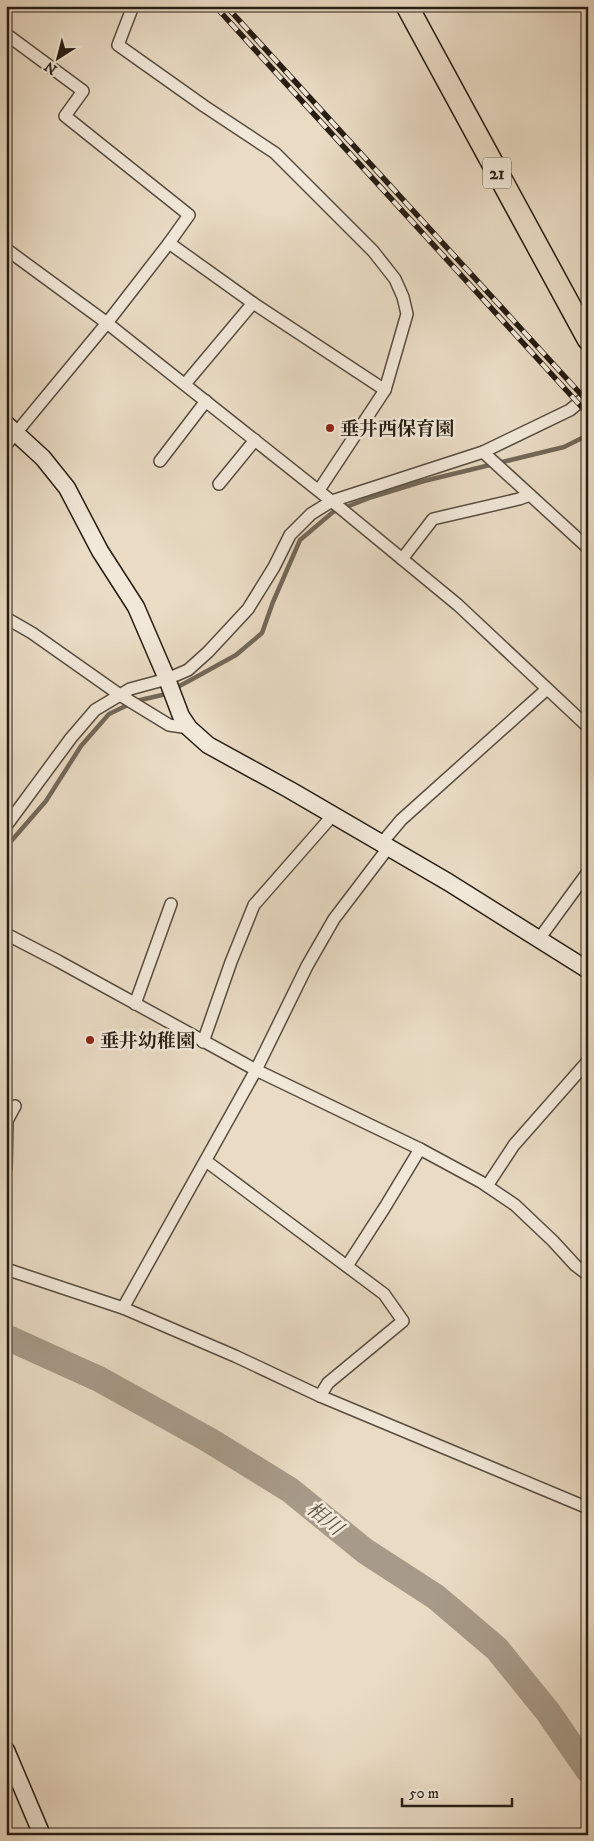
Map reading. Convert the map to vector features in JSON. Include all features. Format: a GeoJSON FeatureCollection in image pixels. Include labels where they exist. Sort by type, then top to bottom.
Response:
{"type":"FeatureCollection","features":[{"type":"Feature","properties":{"kind":"highway","name":"21"},"geometry":{"type":"LineString","coordinates":[[407,6],[588,339]]}},
{"type":"Feature","properties":{"kind":"street"},"geometry":{"type":"LineString","coordinates":[[133,6],[118,45],[204,106],[275,152],[373,251],[395,279],[403,297],[406,314],[385,390],[319,490]]}},
{"type":"Feature","properties":{"kind":"street"},"geometry":{"type":"LineString","coordinates":[[6,34],[83,91],[65,116],[189,214],[108,323],[10,434],[43,458],[67,488],[100,551],[136,607],[181,716],[189,728],[208,745],[448,882],[588,970]]}},
{"type":"Feature","properties":{"kind":"street"},"geometry":{"type":"LineString","coordinates":[[169,243],[253,303],[385,390]]}},
{"type":"Feature","properties":{"kind":"street"},"geometry":{"type":"LineString","coordinates":[[6,250],[108,323],[319,490],[458,605],[588,727]]}},
{"type":"Feature","properties":{"kind":"street"},"geometry":{"type":"LineString","coordinates":[[185,384],[253,303]]}},
{"type":"Feature","properties":{"kind":"street"},"geometry":{"type":"LineString","coordinates":[[6,826],[71,738],[95,710],[130,689],[167,679],[188,670],[208,652],[248,609],[274,567],[290,534],[311,514],[483,452],[570,410],[588,395]]}},
{"type":"Feature","properties":{"kind":"street"},"geometry":{"type":"LineString","coordinates":[[160,461],[206,401]]}},
{"type":"Feature","properties":{"kind":"street"},"geometry":{"type":"LineString","coordinates":[[219,484],[255,440]]}},
{"type":"Feature","properties":{"kind":"street"},"geometry":{"type":"LineString","coordinates":[[483,452],[588,548]]}},
{"type":"Feature","properties":{"kind":"street"},"geometry":{"type":"LineString","coordinates":[[402,559],[433,519],[530,495]]}},
{"type":"Feature","properties":{"kind":"street"},"geometry":{"type":"LineString","coordinates":[[6,618],[32,633],[120,695],[169,725],[189,728]]}},
{"type":"Feature","properties":{"kind":"street"},"geometry":{"type":"LineString","coordinates":[[123,1308],[256,1070],[308,966],[334,919],[401,820],[547,688]]}},
{"type":"Feature","properties":{"kind":"street"},"geometry":{"type":"LineString","coordinates":[[203,1042],[231,962],[254,905],[333,815]]}},
{"type":"Feature","properties":{"kind":"street"},"geometry":{"type":"LineString","coordinates":[[539,939],[588,872]]}},
{"type":"Feature","properties":{"kind":"street"},"geometry":{"type":"LineString","coordinates":[[135,1004],[171,904]]}},
{"type":"Feature","properties":{"kind":"street"},"geometry":{"type":"LineString","coordinates":[[6,934],[256,1070],[420,1149],[487,1186],[515,1205],[575,1265],[588,1275]]}},
{"type":"Feature","properties":{"kind":"street"},"geometry":{"type":"LineString","coordinates":[[487,1186],[514,1145],[588,1061]]}},
{"type":"Feature","properties":{"kind":"street"},"geometry":{"type":"LineString","coordinates":[[6,1168],[7,1121],[15,1106]]}},
{"type":"Feature","properties":{"kind":"street"},"geometry":{"type":"LineString","coordinates":[[347,1266],[386,1207],[420,1149]]}},
{"type":"Feature","properties":{"kind":"street"},"geometry":{"type":"LineString","coordinates":[[206,1161],[384,1294],[403,1321],[328,1383],[320,1396]]}},
{"type":"Feature","properties":{"kind":"street"},"geometry":{"type":"LineString","coordinates":[[6,1270],[123,1308],[235,1356],[320,1396],[588,1508]]}},
{"type":"Feature","properties":{"kind":"street"},"geometry":{"type":"LineString","coordinates":[[6,1750],[42,1835]]}},
{"type":"Feature","properties":{"kind":"waterway"},"geometry":{"type":"LineString","coordinates":[[6,847],[46,801],[81,746],[109,714],[136,701],[162,695],[187,682],[236,655],[262,633],[273,602],[300,540],[333,512],[372,497],[424,481],[564,447],[588,435]]}},
{"type":"Feature","properties":{"kind":"waterway","name":"相川"},"geometry":{"type":"LineString","coordinates":[[6,1337],[99,1379],[209,1440],[290,1490],[365,1551],[436,1597],[497,1649],[548,1712],[588,1770]]}},
{"type":"Feature","properties":{"kind":"railway"},"geometry":{"type":"LineString","coordinates":[[215,6],[588,414]]}},
{"type":"Feature","properties":{"kind":"railway"},"geometry":{"type":"LineString","coordinates":[[226,6],[588,402]]}},
{"type":"Feature","properties":{"kind":"place","name":"垂井西保育園"},"geometry":{"type":"Point","coordinates":[330,428]}},
{"type":"Feature","properties":{"kind":"place","name":"垂井幼稚園"},"geometry":{"type":"Point","coordinates":[90,1040]}}]}
